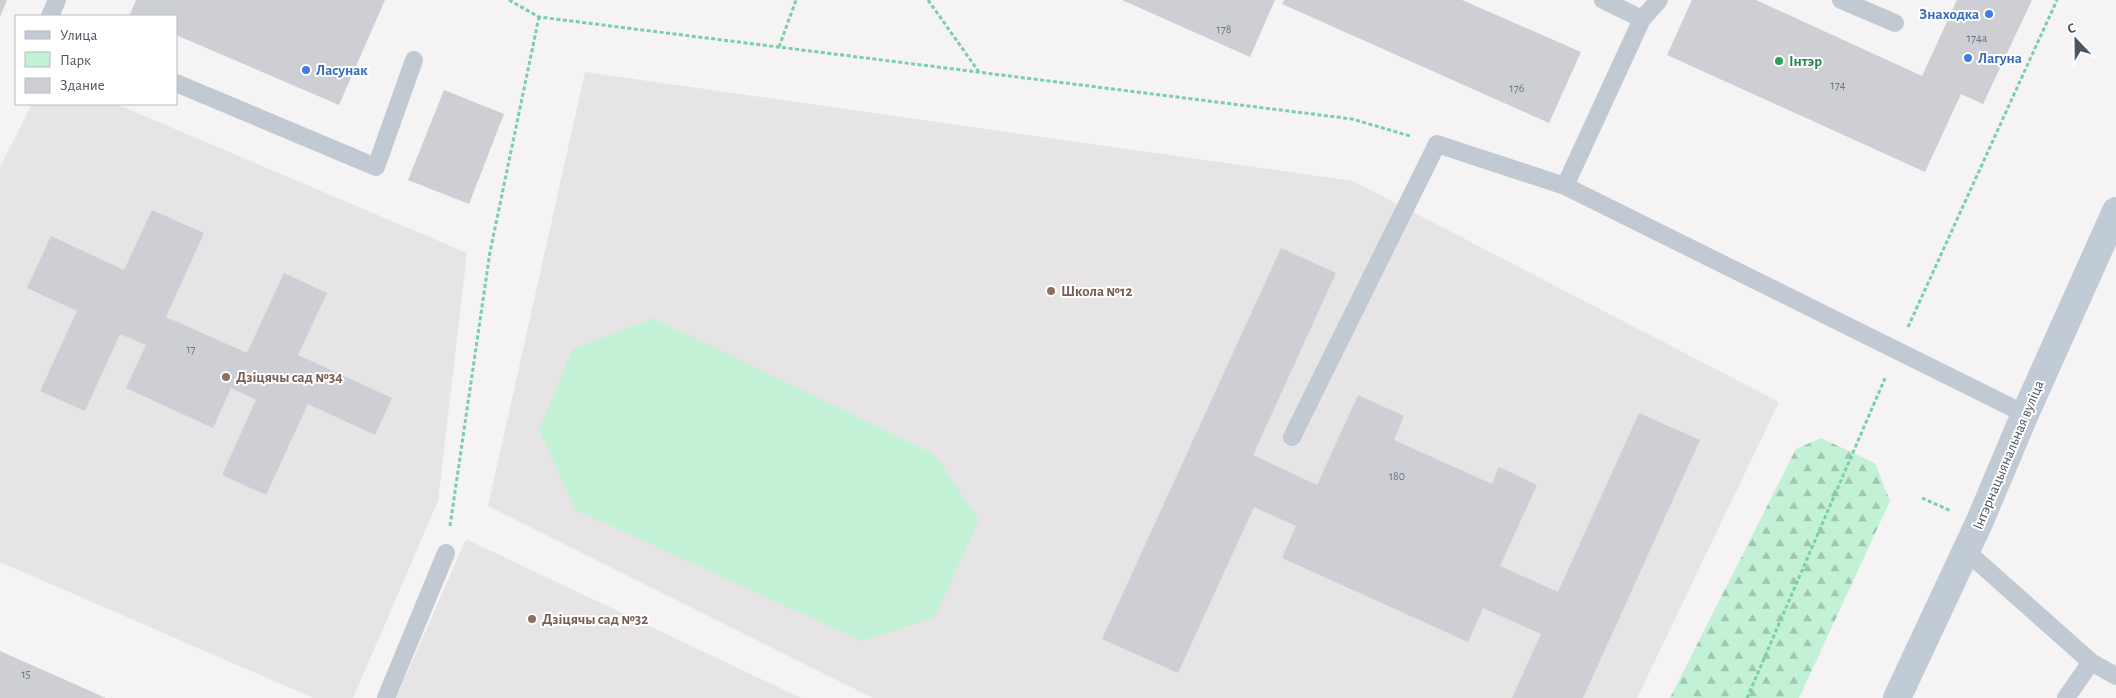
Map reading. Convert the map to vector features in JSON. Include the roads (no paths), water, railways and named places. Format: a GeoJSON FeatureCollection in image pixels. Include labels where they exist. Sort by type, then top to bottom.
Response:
{"type":"FeatureCollection","features":[{"type":"Feature","properties":{"kind":"main road","name":"Інтэрнацыянальная вуліца"},"geometry":{"type":"LineString","coordinates":[[1897,698],[1966,551],[2116,210]]}},
{"type":"Feature","properties":{"kind":"lane"},"geometry":{"type":"LineString","coordinates":[[50,15],[57,0]]}},
{"type":"Feature","properties":{"kind":"lane"},"geometry":{"type":"LineString","coordinates":[[1604,0],[1642,19]]}},
{"type":"Feature","properties":{"kind":"lane"},"geometry":{"type":"LineString","coordinates":[[1564,186],[1642,19],[1659,0]]}},
{"type":"Feature","properties":{"kind":"lane"},"geometry":{"type":"LineString","coordinates":[[1841,0],[1895,23]]}},
{"type":"Feature","properties":{"kind":"lane"},"geometry":{"type":"LineString","coordinates":[[178,84],[376,167],[414,60]]}},
{"type":"Feature","properties":{"kind":"lane"},"geometry":{"type":"LineString","coordinates":[[1292,437],[1437,144],[1564,186],[2025,414]]}},
{"type":"Feature","properties":{"kind":"lane"},"geometry":{"type":"LineString","coordinates":[[1966,551],[2091,662],[2116,676]]}},
{"type":"Feature","properties":{"kind":"lane"},"geometry":{"type":"LineString","coordinates":[[386,698],[446,553]]}},
{"type":"Feature","properties":{"kind":"lane"},"geometry":{"type":"LineString","coordinates":[[2066,698],[2091,662]]}},
{"type":"Feature","properties":{"kind":"place","name":"Знаходка"},"geometry":{"type":"Point","coordinates":[1989,14]}},
{"type":"Feature","properties":{"kind":"place","name":"Лагуна"},"geometry":{"type":"Point","coordinates":[1968,58]}},
{"type":"Feature","properties":{"kind":"place","name":"Інтэр"},"geometry":{"type":"Point","coordinates":[1779,61]}},
{"type":"Feature","properties":{"kind":"place","name":"Ласунак"},"geometry":{"type":"Point","coordinates":[306,70]}},
{"type":"Feature","properties":{"kind":"place","name":"Школа №12"},"geometry":{"type":"Point","coordinates":[1051,291]}},
{"type":"Feature","properties":{"kind":"place","name":"Дзіцячы сад №34"},"geometry":{"type":"Point","coordinates":[226,377]}},
{"type":"Feature","properties":{"kind":"place","name":"Дзіцячы сад №32"},"geometry":{"type":"Point","coordinates":[532,619]}}]}
